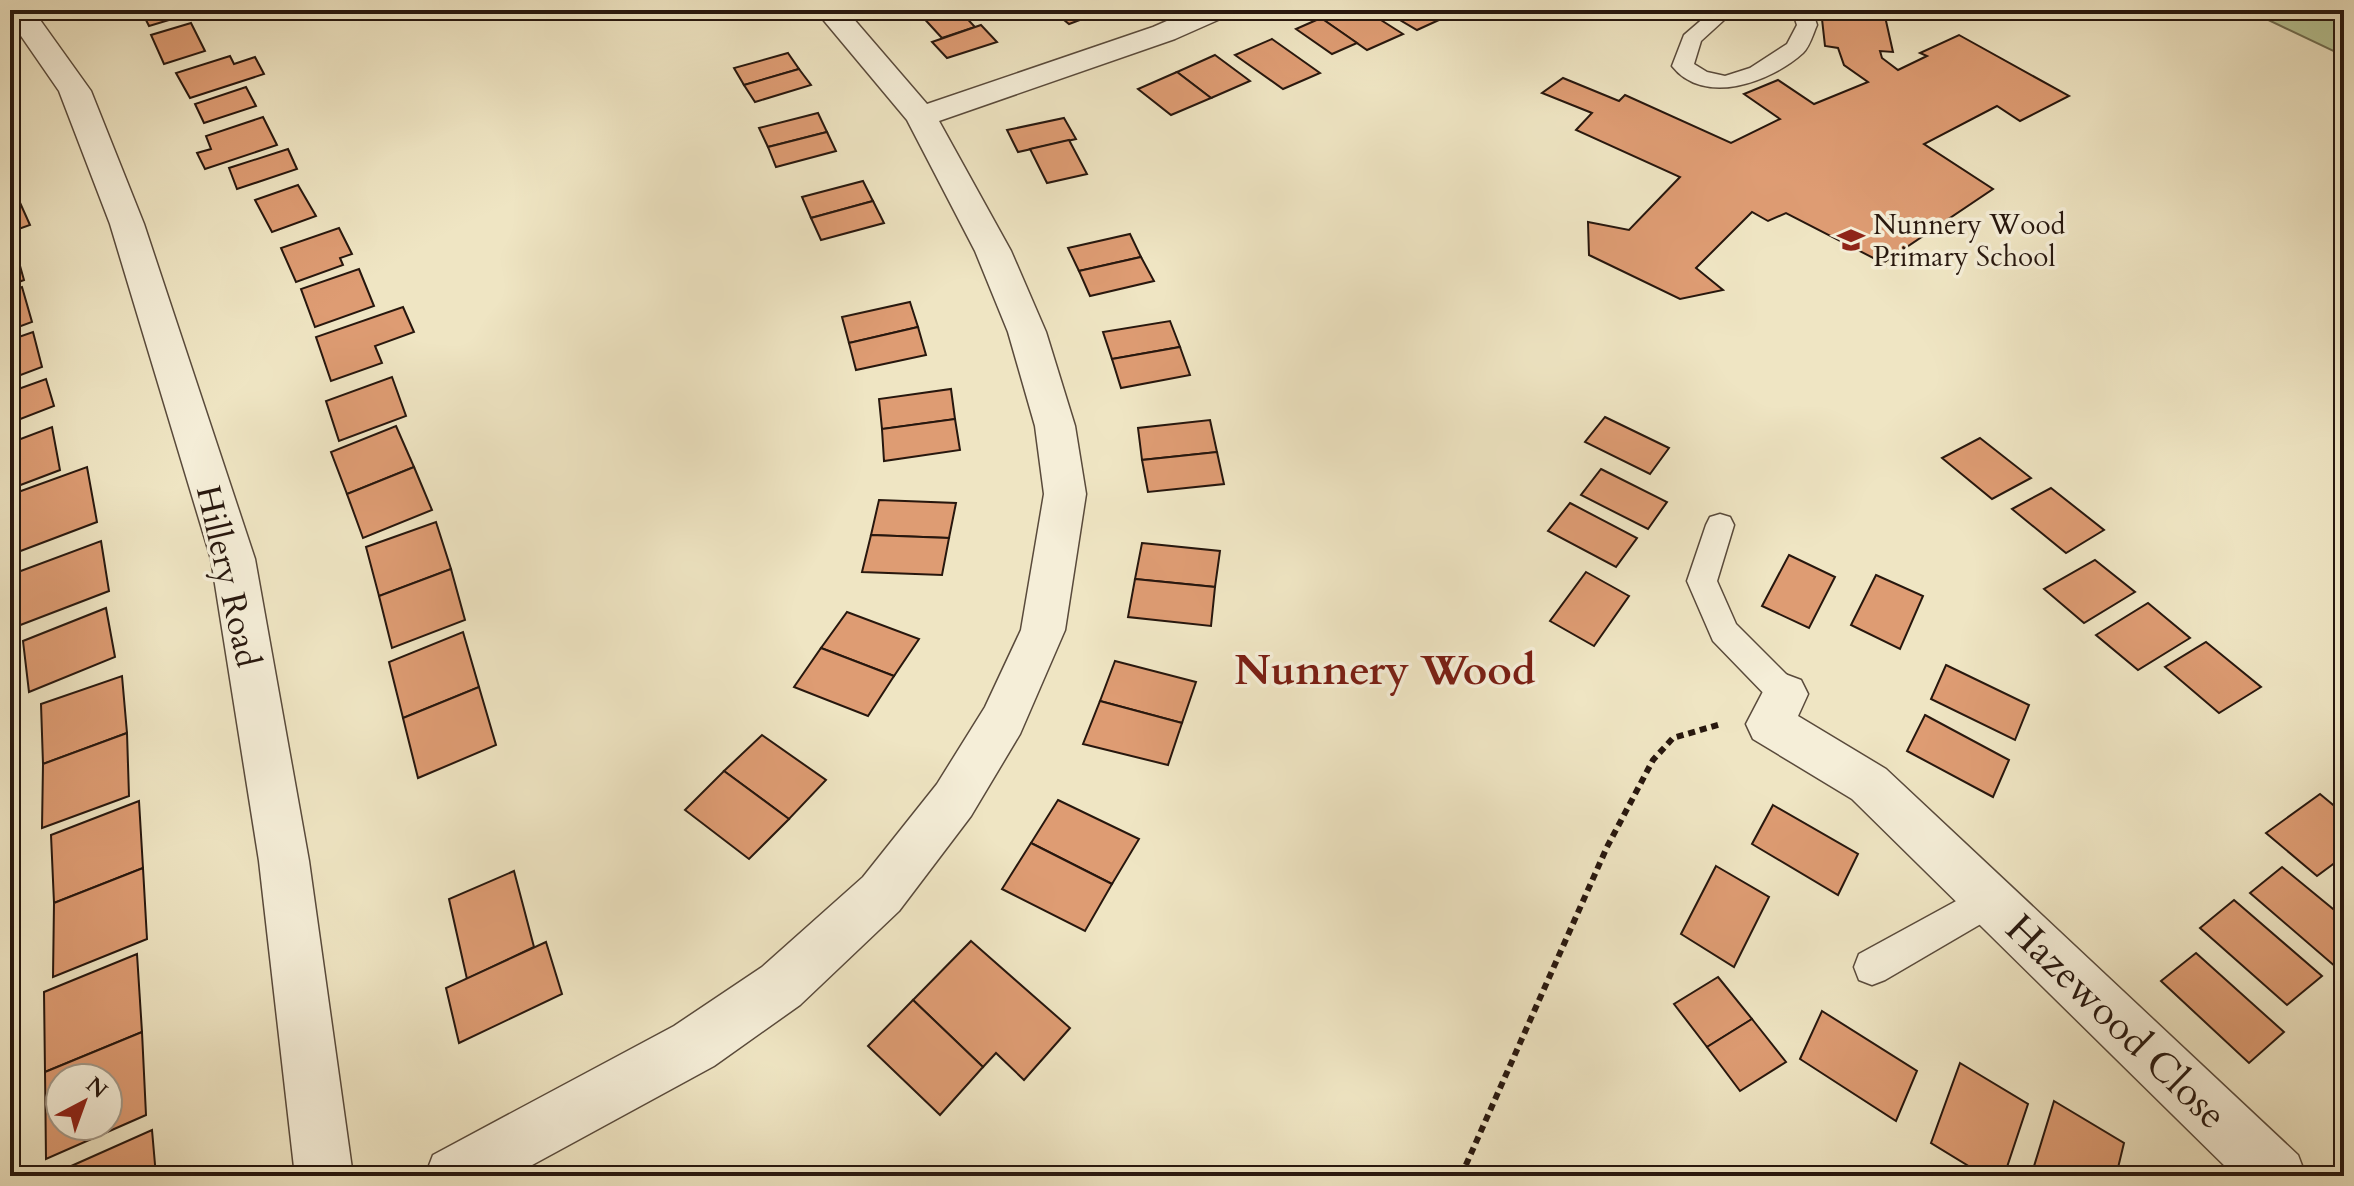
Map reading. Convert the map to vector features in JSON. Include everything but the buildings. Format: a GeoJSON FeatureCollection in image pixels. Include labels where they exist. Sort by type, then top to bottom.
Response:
{"type":"FeatureCollection","features":[{"type":"Feature","properties":{"kind":"street","name":"Hillery Road"},"geometry":{"type":"LineString","coordinates":[[18,10],[75,91],[127,224],[233,559],[284,861],[324,1176]]}},
{"type":"Feature","properties":{"kind":"street"},"geometry":{"type":"LineString","coordinates":[[454,1176],[694,1046],[781,986],[881,894],[962,787],[1003,720],[1037,642],[1056,563],[1065,494],[1055,426],[1027,332],[993,251],[921,117],[830,10]]}},
{"type":"Feature","properties":{"kind":"street"},"geometry":{"type":"LineString","coordinates":[[921,117],[1150,38],[1217,10]]}},
{"type":"Feature","properties":{"kind":"street","name":"Hazewood Close"},"geometry":{"type":"LineString","coordinates":[[1777,709],[1869,784],[2277,1176]]}},
{"type":"Feature","properties":{"kind":"lane"},"geometry":{"type":"LineString","coordinates":[[1725,10],[1691,39],[1683,66],[1700,77],[1726,83],[1757,72],[1796,48],[1807,25],[1802,10]]}},
{"type":"Feature","properties":{"kind":"lane","name":"Hazewood Close"},"geometry":{"type":"LineString","coordinates":[[1720,525],[1702,581],[1724,632],[1777,709]]}},
{"type":"Feature","properties":{"kind":"lane","name":"Hazewood Close"},"geometry":{"type":"LineString","coordinates":[[1872,967],[1991,899]]}},
{"type":"Feature","properties":{"kind":"path"},"geometry":{"type":"LineString","coordinates":[[1461,1176],[1607,847],[1653,760],[1673,738],[1710,725],[1777,709]]}},
{"type":"Feature","properties":{"kind":"green space"},"geometry":{"type":"Polygon","coordinates":[[[2232,10],[2344,10],[2344,56],[2258,15],[2232,10]]]}},
{"type":"Feature","properties":{"kind":"place","name":"Nunnery Wood Primary School"},"geometry":{"type":"Point","coordinates":[1851,240]}},
{"type":"Feature","properties":{"kind":"district","name":"Nunnery Wood"},"geometry":{"type":"Point","coordinates":[1385,669]}}]}
